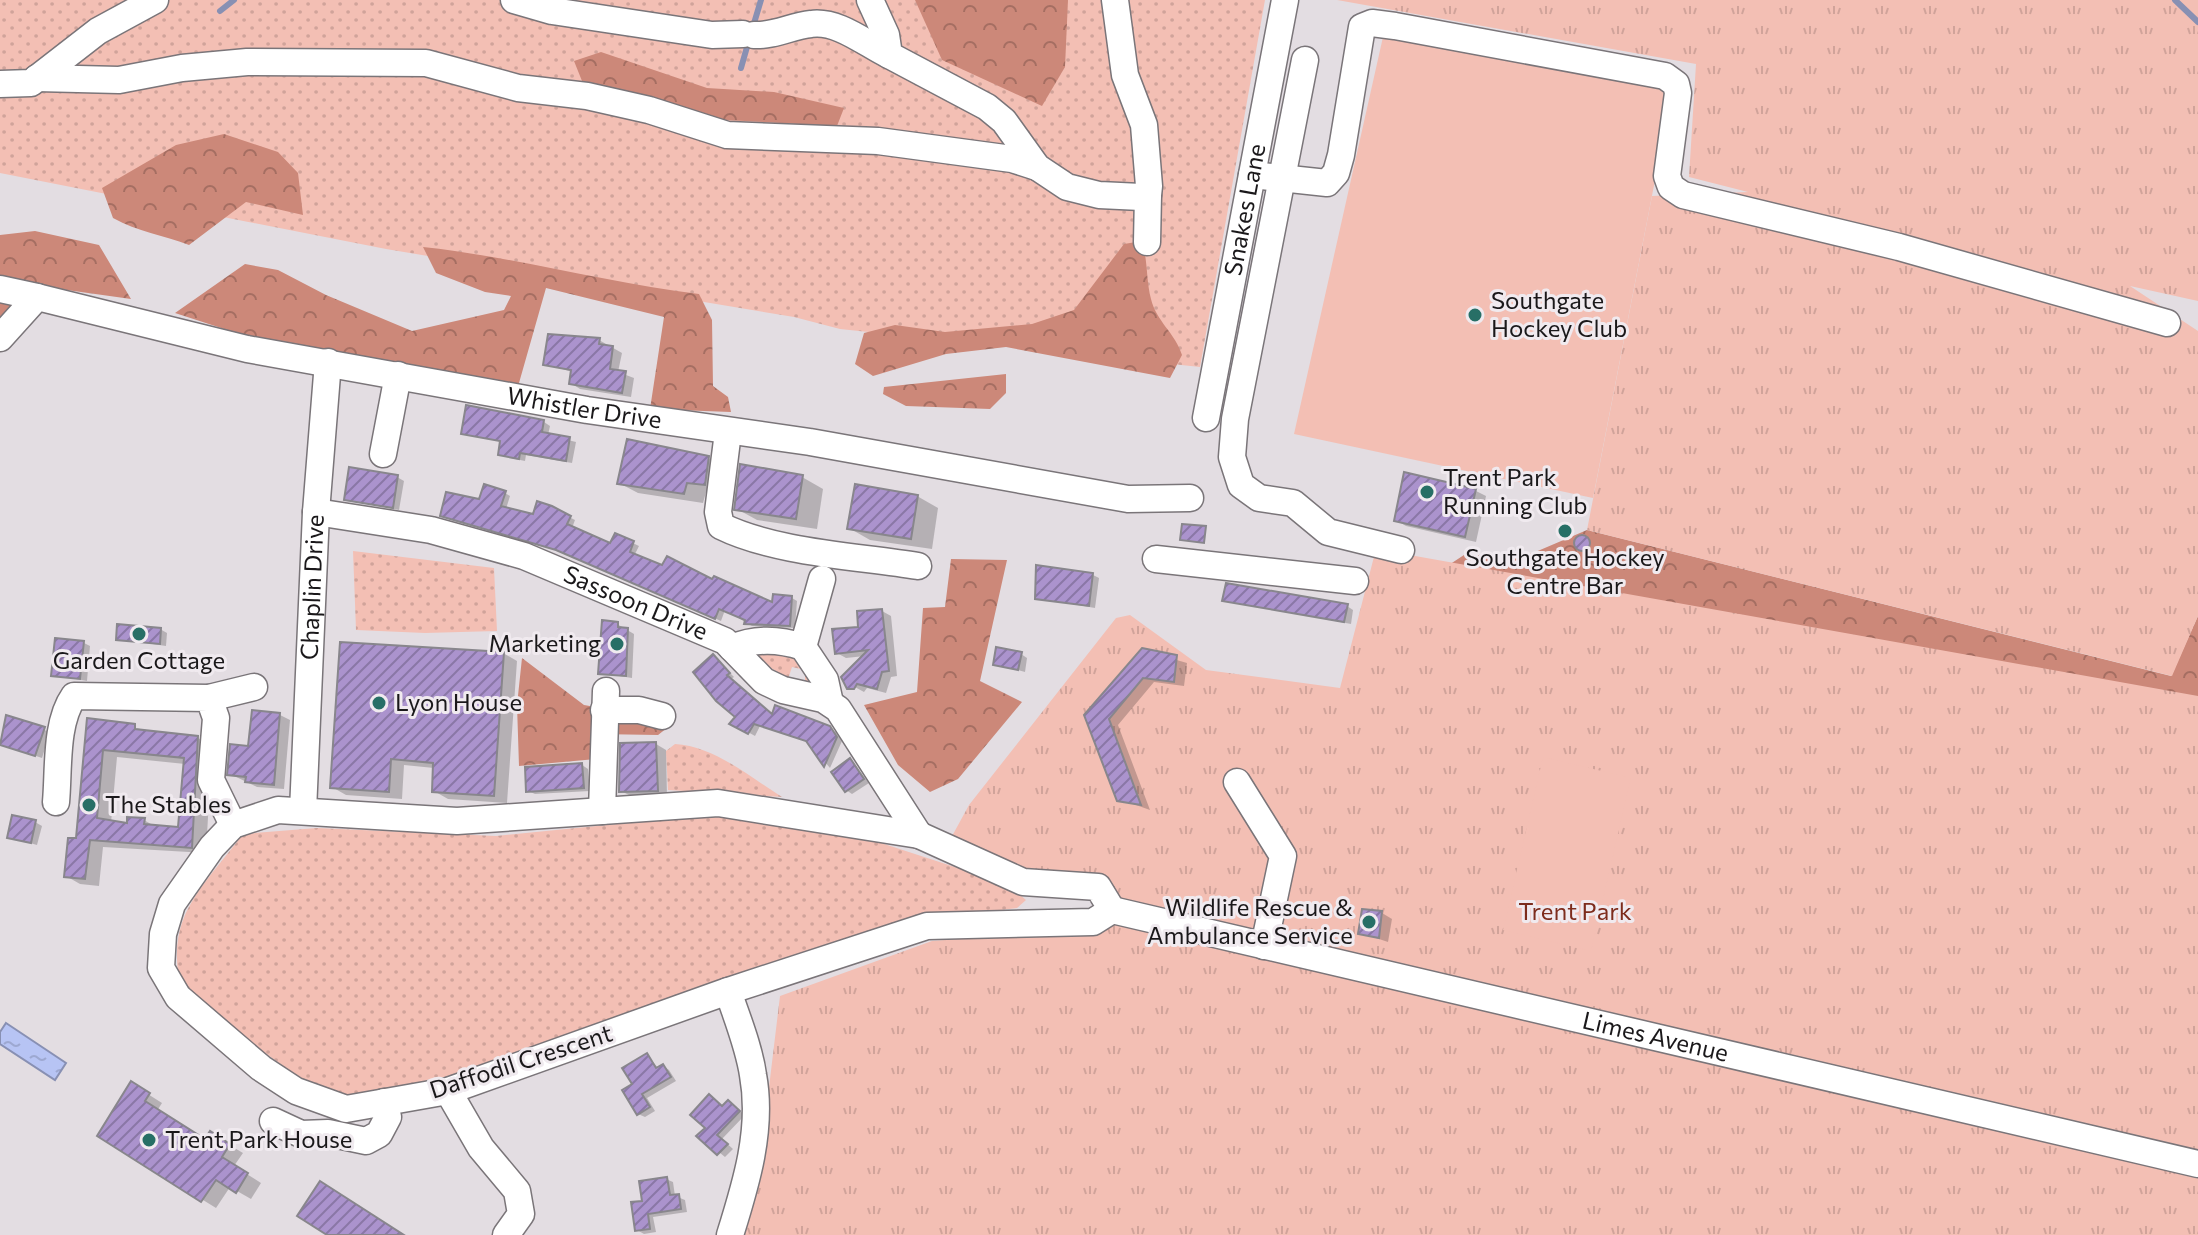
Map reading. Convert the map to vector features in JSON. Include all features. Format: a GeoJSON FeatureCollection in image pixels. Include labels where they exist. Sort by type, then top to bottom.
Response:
{"type":"FeatureCollection","features":[{"type":"Feature","properties":{"kind":"street"},"geometry":{"type":"LineString","coordinates":[[0,84],[31,83],[108,24],[155,0]]}},
{"type":"Feature","properties":{"kind":"street"},"geometry":{"type":"LineString","coordinates":[[514,0],[552,11],[698,33],[771,35],[810,24],[826,24],[987,107],[1004,121],[1037,167]]}},
{"type":"Feature","properties":{"kind":"street"},"geometry":{"type":"LineString","coordinates":[[870,0],[886,35],[889,55]]}},
{"type":"Feature","properties":{"kind":"street"},"geometry":{"type":"LineString","coordinates":[[1115,0],[1125,75],[1144,125],[1147,242]]}},
{"type":"Feature","properties":{"kind":"street","name":"Snakes Lane"},"geometry":{"type":"LineString","coordinates":[[1206,418],[1285,0]]}},
{"type":"Feature","properties":{"kind":"street"},"geometry":{"type":"LineString","coordinates":[[1252,175],[1327,183],[1336,173],[1362,27],[1372,23],[1395,26],[1665,76],[1676,84],[1678,93],[1667,176],[1671,187],[1683,195],[1899,247],[2167,323]]}},
{"type":"Feature","properties":{"kind":"street"},"geometry":{"type":"LineString","coordinates":[[1305,60],[1235,419],[1232,457],[1241,485],[1259,498],[1293,503],[1328,532],[1401,550]]}},
{"type":"Feature","properties":{"kind":"street"},"geometry":{"type":"LineString","coordinates":[[37,78],[119,80],[182,68],[247,62],[426,63],[518,88],[587,96],[649,110],[727,135],[878,141],[1012,159],[1037,167],[1079,192],[1131,198],[1148,195]]}},
{"type":"Feature","properties":{"kind":"street","name":"Whistler Drive"},"geometry":{"type":"LineString","coordinates":[[0,289],[247,349],[728,432],[810,442],[1128,499],[1190,498]]}},
{"type":"Feature","properties":{"kind":"street"},"geometry":{"type":"LineString","coordinates":[[0,338],[37,297]]}},
{"type":"Feature","properties":{"kind":"street","name":"Chaplin Drive"},"geometry":{"type":"LineString","coordinates":[[303,811],[316,512],[328,362]]}},
{"type":"Feature","properties":{"kind":"street"},"geometry":{"type":"LineString","coordinates":[[383,454],[398,375]]}},
{"type":"Feature","properties":{"kind":"street"},"geometry":{"type":"LineString","coordinates":[[728,432],[718,512],[721,526],[740,535],[769,541],[918,566]]}},
{"type":"Feature","properties":{"kind":"street","name":"Sassoon Drive"},"geometry":{"type":"LineString","coordinates":[[316,512],[431,530],[507,550],[725,641],[764,681],[830,703]]}},
{"type":"Feature","properties":{"kind":"street"},"geometry":{"type":"LineString","coordinates":[[1156,559],[1355,581]]}},
{"type":"Feature","properties":{"kind":"street"},"geometry":{"type":"LineString","coordinates":[[803,647],[822,579]]}},
{"type":"Feature","properties":{"kind":"street"},"geometry":{"type":"LineString","coordinates":[[732,648],[747,641],[803,647],[825,680],[830,703],[838,709],[924,837]]}},
{"type":"Feature","properties":{"kind":"street"},"geometry":{"type":"LineString","coordinates":[[56,802],[62,733],[67,706],[74,696],[209,698],[254,687]]}},
{"type":"Feature","properties":{"kind":"street"},"geometry":{"type":"LineString","coordinates":[[209,698],[216,718],[211,780],[233,825]]}},
{"type":"Feature","properties":{"kind":"street"},"geometry":{"type":"LineString","coordinates":[[602,811],[605,701],[662,716]]}},
{"type":"Feature","properties":{"kind":"street"},"geometry":{"type":"LineString","coordinates":[[1237,782],[1283,856],[1264,946]]}},
{"type":"Feature","properties":{"kind":"street","name":"Daffodil Crescent"},"geometry":{"type":"LineString","coordinates":[[718,803],[924,837],[1023,882],[1098,887],[1112,910],[1093,922],[927,926],[728,991],[448,1091],[346,1109],[296,1091],[261,1068],[203,1021],[165,980],[161,968],[163,934],[172,904],[212,847],[233,825],[278,810],[457,821],[602,811],[718,803]]}},
{"type":"Feature","properties":{"kind":"street","name":"Limes Avenue"},"geometry":{"type":"LineString","coordinates":[[1112,910],[2198,1164]]}},
{"type":"Feature","properties":{"kind":"street"},"geometry":{"type":"LineString","coordinates":[[728,991],[753,1073],[757,1103],[753,1153],[730,1235]]}},
{"type":"Feature","properties":{"kind":"street"},"geometry":{"type":"LineString","coordinates":[[448,1091],[481,1148],[517,1191],[521,1214],[506,1235]]}},
{"type":"Feature","properties":{"kind":"street"},"geometry":{"type":"LineString","coordinates":[[273,1121],[301,1134],[328,1133],[366,1141],[379,1134],[388,1117],[384,1102]]}},
{"type":"Feature","properties":{"kind":"green space"},"geometry":{"type":"Polygon","coordinates":[[[0,0],[1265,0],[1200,367],[840,329],[794,317],[386,249],[0,173],[0,0]]]}},
{"type":"Feature","properties":{"kind":"green space"},"geometry":{"type":"Polygon","coordinates":[[[915,0],[1068,0],[1065,67],[1042,106],[942,60],[915,0]]]}},
{"type":"Feature","properties":{"kind":"green space"},"geometry":{"type":"Polygon","coordinates":[[[1337,0],[2198,0],[2198,301],[2130,286],[2198,331],[2198,616],[2172,676],[1587,530],[1652,196],[1748,192],[1689,177],[1696,64],[1337,0]]]}},
{"type":"Feature","properties":{"kind":"green space","name":"Southgate Hockey Club"},"geometry":{"type":"Polygon","coordinates":[[[1385,28],[1673,88],[1593,498],[1294,434],[1385,28]]]}},
{"type":"Feature","properties":{"kind":"green space"},"geometry":{"type":"Polygon","coordinates":[[[601,52],[707,88],[774,92],[844,108],[837,126],[725,120],[582,81],[574,61],[601,52]]]}},
{"type":"Feature","properties":{"kind":"green space"},"geometry":{"type":"Polygon","coordinates":[[[224,134],[278,152],[298,173],[303,215],[246,202],[189,245],[113,218],[102,188],[176,145],[224,134]]]}},
{"type":"Feature","properties":{"kind":"green space"},"geometry":{"type":"Polygon","coordinates":[[[35,231],[99,245],[131,299],[31,285],[0,317],[0,235],[35,231]]]}},
{"type":"Feature","properties":{"kind":"green space"},"geometry":{"type":"Polygon","coordinates":[[[1142,241],[1154,307],[1182,355],[1170,378],[1006,347],[946,354],[873,376],[855,364],[864,333],[895,325],[945,332],[1032,324],[1074,310],[1124,244],[1142,241]]]}},
{"type":"Feature","properties":{"kind":"green space"},"geometry":{"type":"Polygon","coordinates":[[[423,247],[699,294],[712,320],[713,386],[728,397],[731,412],[650,409],[664,317],[546,288],[519,383],[497,386],[252,338],[175,313],[245,264],[278,270],[326,295],[412,331],[504,310],[511,296],[485,292],[436,273],[423,247]]]}},
{"type":"Feature","properties":{"kind":"green space"},"geometry":{"type":"Polygon","coordinates":[[[1006,374],[1006,393],[990,409],[906,406],[883,394],[884,387],[1006,374]]]}},
{"type":"Feature","properties":{"kind":"green space"},"geometry":{"type":"Polygon","coordinates":[[[1587,530],[2171,676],[2198,616],[2198,740],[1409,591],[1464,555],[1533,553],[1587,530]]]}},
{"type":"Feature","properties":{"kind":"green space","name":"Trent Park"},"geometry":{"type":"Polygon","coordinates":[[[1376,549],[2198,696],[2198,1235],[742,1235],[757,1187],[780,996],[932,941],[1100,928],[1115,899],[1017,869],[951,838],[969,805],[1116,618],[1130,615],[1206,670],[1340,688],[1376,549]]]}},
{"type":"Feature","properties":{"kind":"green space"},"geometry":{"type":"Polygon","coordinates":[[[353,551],[494,568],[497,631],[425,633],[356,630],[353,551]]]}},
{"type":"Feature","properties":{"kind":"green space"},"geometry":{"type":"Polygon","coordinates":[[[951,559],[1007,560],[980,681],[1022,702],[958,779],[930,792],[898,765],[864,705],[917,692],[923,608],[945,607],[951,559]]]}},
{"type":"Feature","properties":{"kind":"green space"},"geometry":{"type":"Polygon","coordinates":[[[784,646],[821,687],[805,682],[805,670],[792,667],[788,679],[749,654],[784,646]]]}},
{"type":"Feature","properties":{"kind":"green space"},"geometry":{"type":"Polygon","coordinates":[[[522,658],[584,705],[653,717],[667,728],[658,735],[596,734],[596,759],[519,766],[517,705],[522,658]]]}},
{"type":"Feature","properties":{"kind":"green space"},"geometry":{"type":"Polygon","coordinates":[[[675,744],[718,756],[782,797],[668,790],[666,751],[675,744]]]}},
{"type":"Feature","properties":{"kind":"green space"},"geometry":{"type":"Polygon","coordinates":[[[1543,757],[1631,778],[1591,951],[1503,930],[1543,757]]]}},
{"type":"Feature","properties":{"kind":"green space"},"geometry":{"type":"Polygon","coordinates":[[[718,814],[869,839],[1007,884],[1026,900],[1017,908],[923,920],[431,1089],[355,1104],[318,1091],[182,993],[177,944],[182,924],[200,889],[243,834],[317,828],[496,836],[718,814]]]}},
{"type":"Feature","properties":{"kind":"water"},"geometry":{"type":"Polygon","coordinates":[[[6,1023],[66,1063],[55,1080],[0,1044],[0,1032],[6,1023]]]}},
{"type":"Feature","properties":{"kind":"building"},"geometry":{"type":"Polygon","coordinates":[[[548,334],[600,338],[599,344],[613,346],[610,369],[626,371],[622,393],[569,384],[571,370],[543,365],[548,334]]]}},
{"type":"Feature","properties":{"kind":"building"},"geometry":{"type":"Polygon","coordinates":[[[466,405],[544,420],[542,432],[570,437],[566,461],[520,453],[519,459],[498,455],[500,441],[461,434],[466,405]]]}},
{"type":"Feature","properties":{"kind":"building"},"geometry":{"type":"Polygon","coordinates":[[[627,439],[709,456],[705,485],[687,483],[684,494],[617,484],[627,439]]]}},
{"type":"Feature","properties":{"kind":"building"},"geometry":{"type":"Polygon","coordinates":[[[740,464],[803,475],[796,519],[734,510],[740,464]]]}},
{"type":"Feature","properties":{"kind":"building"},"geometry":{"type":"Polygon","coordinates":[[[349,467],[398,475],[393,508],[344,500],[349,467]]]}},
{"type":"Feature","properties":{"kind":"building"},"geometry":{"type":"Polygon","coordinates":[[[1404,472],[1476,489],[1465,537],[1394,521],[1404,472]]]}},
{"type":"Feature","properties":{"kind":"building"},"geometry":{"type":"Polygon","coordinates":[[[484,484],[506,491],[501,506],[533,514],[537,501],[552,506],[571,516],[567,524],[610,543],[615,533],[634,541],[630,552],[662,565],[667,556],[712,579],[714,576],[772,602],[773,594],[792,596],[790,626],[744,624],[745,620],[719,609],[715,619],[556,550],[440,516],[446,492],[479,499],[484,484]]]}},
{"type":"Feature","properties":{"kind":"building"},"geometry":{"type":"Polygon","coordinates":[[[855,484],[918,495],[911,539],[847,529],[855,484]]]}},
{"type":"Feature","properties":{"kind":"building"},"geometry":{"type":"Polygon","coordinates":[[[1182,524],[1206,526],[1204,543],[1180,540],[1182,524]]]}},
{"type":"Feature","properties":{"kind":"building"},"geometry":{"type":"Polygon","coordinates":[[[1582,535],[1588,537],[1588,549],[1582,551],[1576,549],[1574,543],[1576,537],[1582,535]]]}},
{"type":"Feature","properties":{"kind":"building"},"geometry":{"type":"Polygon","coordinates":[[[1036,565],[1093,573],[1089,606],[1035,599],[1036,565]]]}},
{"type":"Feature","properties":{"kind":"building"},"geometry":{"type":"Polygon","coordinates":[[[1226,583],[1348,604],[1344,622],[1222,601],[1226,583]]]}},
{"type":"Feature","properties":{"kind":"building"},"geometry":{"type":"Polygon","coordinates":[[[882,609],[889,671],[882,672],[877,689],[857,684],[854,689],[847,689],[841,677],[868,650],[835,654],[832,629],[858,627],[857,611],[882,609]]]}},
{"type":"Feature","properties":{"kind":"building","name":"Marketing"},"geometry":{"type":"Polygon","coordinates":[[[602,620],[618,622],[618,627],[628,628],[626,676],[598,674],[602,620]]]}},
{"type":"Feature","properties":{"kind":"building","name":"Garden Cottage"},"geometry":{"type":"Polygon","coordinates":[[[117,624],[161,628],[160,644],[116,640],[117,624]]]}},
{"type":"Feature","properties":{"kind":"building"},"geometry":{"type":"Polygon","coordinates":[[[55,638],[84,641],[80,679],[51,676],[55,638]]]}},
{"type":"Feature","properties":{"kind":"building"},"geometry":{"type":"Polygon","coordinates":[[[340,642],[504,652],[494,796],[432,792],[433,763],[391,759],[389,792],[330,788],[340,642]]]}},
{"type":"Feature","properties":{"kind":"building"},"geometry":{"type":"Polygon","coordinates":[[[996,647],[1022,652],[1018,670],[993,665],[996,647]]]}},
{"type":"Feature","properties":{"kind":"building"},"geometry":{"type":"Polygon","coordinates":[[[1142,648],[1177,655],[1174,682],[1143,678],[1109,719],[1141,805],[1117,801],[1084,715],[1142,648]]]}},
{"type":"Feature","properties":{"kind":"building"},"geometry":{"type":"Polygon","coordinates":[[[713,654],[730,673],[727,675],[772,714],[775,705],[830,726],[837,737],[824,767],[806,741],[754,724],[748,734],[729,724],[735,717],[716,701],[693,672],[713,654]]]}},
{"type":"Feature","properties":{"kind":"building"},"geometry":{"type":"Polygon","coordinates":[[[252,710],[280,713],[274,785],[245,782],[246,777],[227,775],[230,744],[248,746],[252,710]]]}},
{"type":"Feature","properties":{"kind":"building"},"geometry":{"type":"Polygon","coordinates":[[[6,715],[45,727],[35,756],[0,745],[6,715]]]}},
{"type":"Feature","properties":{"kind":"building","name":"The Stables"},"geometry":{"type":"Polygon","coordinates":[[[87,718],[135,724],[135,729],[198,736],[192,848],[90,840],[85,879],[64,877],[68,838],[76,838],[87,718]],[[103,750],[97,818],[127,823],[127,817],[145,818],[144,824],[178,827],[184,758],[103,750]]]}},
{"type":"Feature","properties":{"kind":"building"},"geometry":{"type":"Polygon","coordinates":[[[656,742],[658,791],[619,792],[620,743],[656,742]]]}},
{"type":"Feature","properties":{"kind":"building"},"geometry":{"type":"Polygon","coordinates":[[[850,758],[864,779],[845,792],[831,772],[850,758]]]}},
{"type":"Feature","properties":{"kind":"building"},"geometry":{"type":"Polygon","coordinates":[[[582,763],[584,788],[526,792],[525,767],[582,763]]]}},
{"type":"Feature","properties":{"kind":"building"},"geometry":{"type":"Polygon","coordinates":[[[12,815],[36,820],[31,843],[7,838],[12,815]]]}},
{"type":"Feature","properties":{"kind":"building"},"geometry":{"type":"Polygon","coordinates":[[[1362,909],[1382,911],[1379,938],[1358,934],[1362,909]]]}},
{"type":"Feature","properties":{"kind":"building"},"geometry":{"type":"Polygon","coordinates":[[[647,1053],[656,1068],[663,1064],[671,1077],[642,1094],[650,1107],[637,1115],[622,1090],[632,1084],[622,1068],[647,1053]]]}},
{"type":"Feature","properties":{"kind":"building","name":"Trent Park House"},"geometry":{"type":"Polygon","coordinates":[[[131,1081],[150,1093],[145,1101],[205,1139],[210,1131],[230,1144],[222,1157],[248,1173],[236,1193],[216,1180],[201,1202],[97,1136],[131,1081]]]}},
{"type":"Feature","properties":{"kind":"building"},"geometry":{"type":"Polygon","coordinates":[[[709,1094],[722,1106],[728,1100],[740,1111],[717,1135],[728,1144],[717,1155],[696,1136],[705,1128],[690,1115],[709,1094]]]}},
{"type":"Feature","properties":{"kind":"building"},"geometry":{"type":"Polygon","coordinates":[[[667,1177],[670,1195],[679,1194],[681,1209],[648,1214],[650,1229],[635,1231],[631,1202],[642,1201],[639,1181],[667,1177]]]}},
{"type":"Feature","properties":{"kind":"building"},"geometry":{"type":"Polygon","coordinates":[[[320,1181],[404,1235],[327,1235],[297,1216],[320,1181]]]}},
{"type":"Feature","properties":{"kind":"waterway"},"geometry":{"type":"LineString","coordinates":[[220,11],[234,0]]}},
{"type":"Feature","properties":{"kind":"waterway"},"geometry":{"type":"LineString","coordinates":[[752,30],[761,0]]}},
{"type":"Feature","properties":{"kind":"waterway"},"geometry":{"type":"LineString","coordinates":[[2175,0],[2198,22]]}},
{"type":"Feature","properties":{"kind":"waterway"},"geometry":{"type":"LineString","coordinates":[[741,68],[749,40]]}},
{"type":"Feature","properties":{"kind":"place","name":"Southgate Hockey Club"},"geometry":{"type":"Point","coordinates":[1475,315]}},
{"type":"Feature","properties":{"kind":"place","name":"Trent Park Running Club"},"geometry":{"type":"Point","coordinates":[1427,492]}},
{"type":"Feature","properties":{"kind":"place","name":"Southgate Hockey Centre Bar"},"geometry":{"type":"Point","coordinates":[1565,531]}},
{"type":"Feature","properties":{"kind":"place","name":"Garden Cottage"},"geometry":{"type":"Point","coordinates":[139,634]}},
{"type":"Feature","properties":{"kind":"place","name":"Marketing"},"geometry":{"type":"Point","coordinates":[617,644]}},
{"type":"Feature","properties":{"kind":"place","name":"Lyon House"},"geometry":{"type":"Point","coordinates":[379,703]}},
{"type":"Feature","properties":{"kind":"place","name":"The Stables"},"geometry":{"type":"Point","coordinates":[89,805]}},
{"type":"Feature","properties":{"kind":"place","name":"Wildlife Rescue & Ambulance Service"},"geometry":{"type":"Point","coordinates":[1369,922]}},
{"type":"Feature","properties":{"kind":"place","name":"Trent Park House"},"geometry":{"type":"Point","coordinates":[149,1140]}}]}
